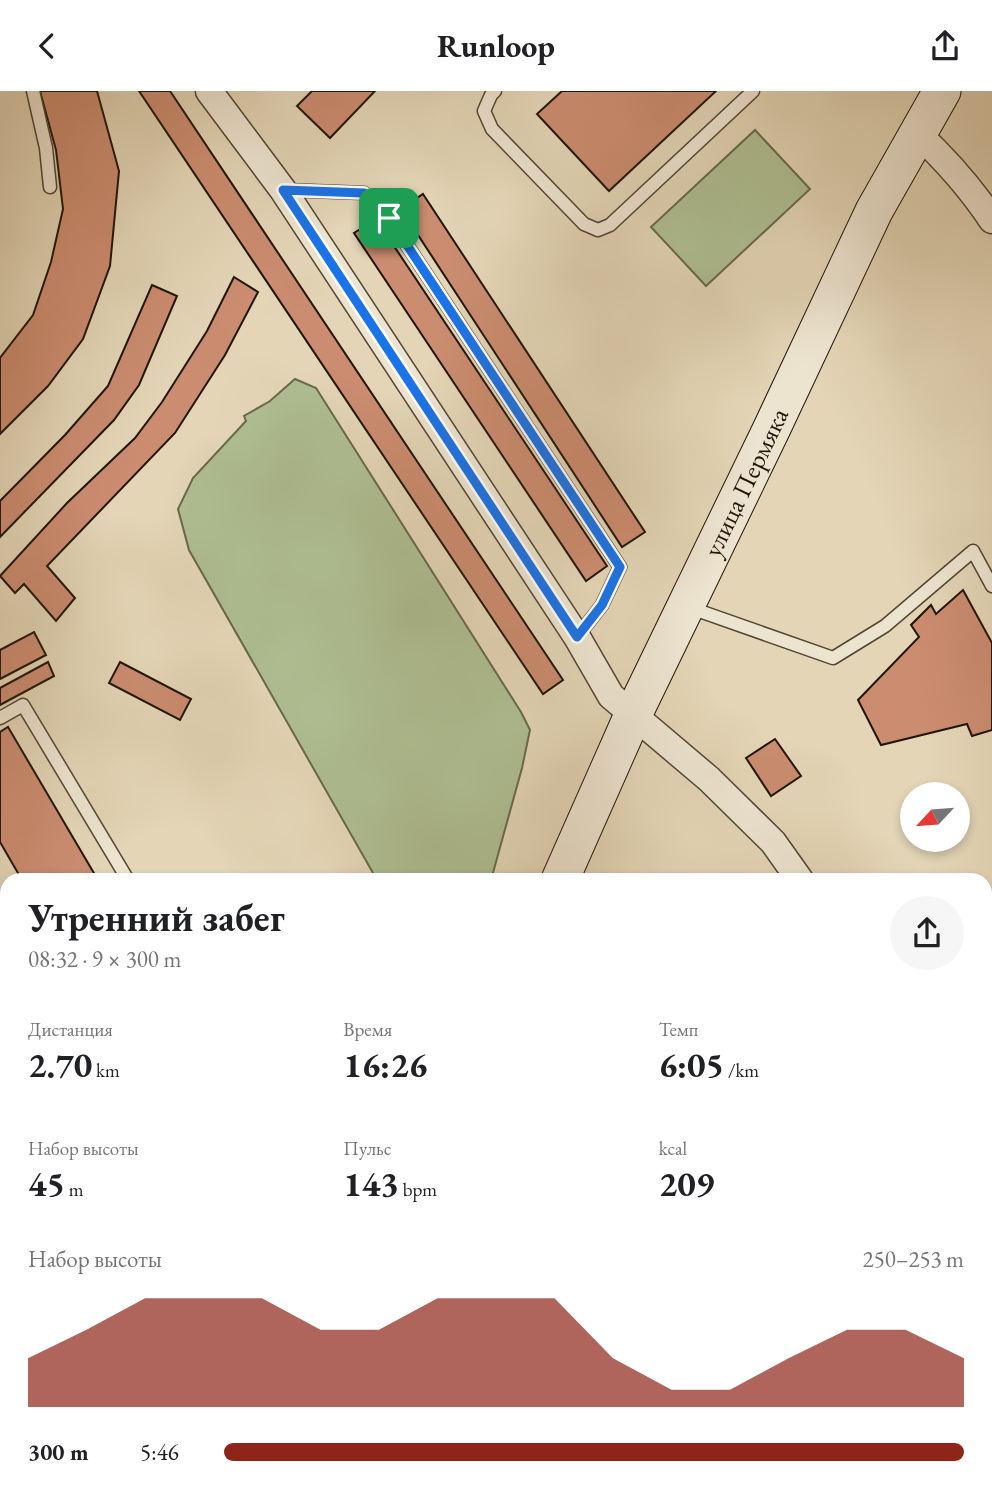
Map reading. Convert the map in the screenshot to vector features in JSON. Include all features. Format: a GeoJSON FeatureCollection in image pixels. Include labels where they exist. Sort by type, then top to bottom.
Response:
{"type":"FeatureCollection","features":[{"type":"Feature","properties":{"kind":"main road","name":"улица Пермяка"},"geometry":{"type":"LineString","coordinates":[[563,873],[684,606],[771,430],[874,211],[939,93]]}},
{"type":"Feature","properties":{"kind":"street"},"geometry":{"type":"LineString","coordinates":[[219,95],[577,637],[611,696],[709,779],[773,842],[795,873]]}},
{"type":"Feature","properties":{"kind":"street"},"geometry":{"type":"LineString","coordinates":[[917,133],[971,188],[992,220]]}},
{"type":"Feature","properties":{"kind":"lane"},"geometry":{"type":"LineString","coordinates":[[33,91],[46,148],[50,187]]}},
{"type":"Feature","properties":{"kind":"lane"},"geometry":{"type":"LineString","coordinates":[[495,91],[484,111],[492,129],[584,224],[597,230],[610,225],[753,91]]}},
{"type":"Feature","properties":{"kind":"lane"},"geometry":{"type":"LineString","coordinates":[[283,190],[364,193],[389,218],[620,567],[602,605],[577,637]]}},
{"type":"Feature","properties":{"kind":"lane"},"geometry":{"type":"LineString","coordinates":[[684,606],[833,657],[885,626],[973,551],[992,586]]}},
{"type":"Feature","properties":{"kind":"lane"},"geometry":{"type":"LineString","coordinates":[[0,718],[23,705],[124,873]]}},
{"type":"Feature","properties":{"kind":"green space"},"geometry":{"type":"Polygon","coordinates":[[[755,130],[810,189],[706,286],[651,227],[755,130]]]}},
{"type":"Feature","properties":{"kind":"green space"},"geometry":{"type":"Polygon","coordinates":[[[295,379],[316,388],[530,730],[493,873],[373,873],[189,550],[178,509],[193,478],[246,421],[244,416],[270,401],[295,379]]]}},
{"type":"Feature","properties":{"kind":"building"},"geometry":{"type":"Polygon","coordinates":[[[40,91],[97,91],[119,171],[110,266],[83,339],[48,386],[0,434],[0,358],[33,315],[51,262],[63,209],[56,150],[40,91]]]}},
{"type":"Feature","properties":{"kind":"building"},"geometry":{"type":"Polygon","coordinates":[[[139,91],[170,91],[563,680],[543,694],[139,91]]]}},
{"type":"Feature","properties":{"kind":"building"},"geometry":{"type":"Polygon","coordinates":[[[312,91],[375,91],[330,138],[297,106],[312,91]]]}},
{"type":"Feature","properties":{"kind":"building"},"geometry":{"type":"Polygon","coordinates":[[[562,91],[716,91],[609,191],[537,114],[562,91]]]}},
{"type":"Feature","properties":{"kind":"building"},"geometry":{"type":"Polygon","coordinates":[[[423,194],[645,532],[622,547],[401,209],[423,194]]]}},
{"type":"Feature","properties":{"kind":"building"},"geometry":{"type":"Polygon","coordinates":[[[376,219],[607,566],[586,581],[354,233],[376,219]]]}},
{"type":"Feature","properties":{"kind":"building"},"geometry":{"type":"Polygon","coordinates":[[[234,277],[258,292],[225,355],[175,433],[47,566],[75,598],[56,621],[24,584],[15,593],[0,576],[67,503],[135,438],[162,402],[207,331],[234,277]]]}},
{"type":"Feature","properties":{"kind":"building"},"geometry":{"type":"Polygon","coordinates":[[[152,285],[177,296],[139,385],[114,420],[0,537],[0,501],[65,435],[108,386],[152,285]]]}},
{"type":"Feature","properties":{"kind":"building"},"geometry":{"type":"Polygon","coordinates":[[[963,590],[992,643],[992,730],[972,736],[967,724],[881,745],[858,700],[919,637],[911,625],[931,605],[936,614],[963,590]]]}},
{"type":"Feature","properties":{"kind":"building"},"geometry":{"type":"Polygon","coordinates":[[[34,632],[46,655],[0,679],[0,650],[34,632]]]}},
{"type":"Feature","properties":{"kind":"building"},"geometry":{"type":"Polygon","coordinates":[[[48,662],[54,676],[0,705],[0,688],[48,662]]]}},
{"type":"Feature","properties":{"kind":"building"},"geometry":{"type":"Polygon","coordinates":[[[120,662],[191,699],[180,720],[109,683],[120,662]]]}},
{"type":"Feature","properties":{"kind":"building"},"geometry":{"type":"Polygon","coordinates":[[[8,727],[94,873],[18,873],[0,842],[0,732],[8,727]]]}},
{"type":"Feature","properties":{"kind":"building"},"geometry":{"type":"Polygon","coordinates":[[[775,739],[801,776],[771,796],[746,758],[775,739]]]}},
{"type":"Feature","properties":{"kind":"route"},"geometry":{"type":"LineString","coordinates":[[283,190],[364,193],[389,218],[620,567],[602,605],[577,637],[283,190]]}}]}
